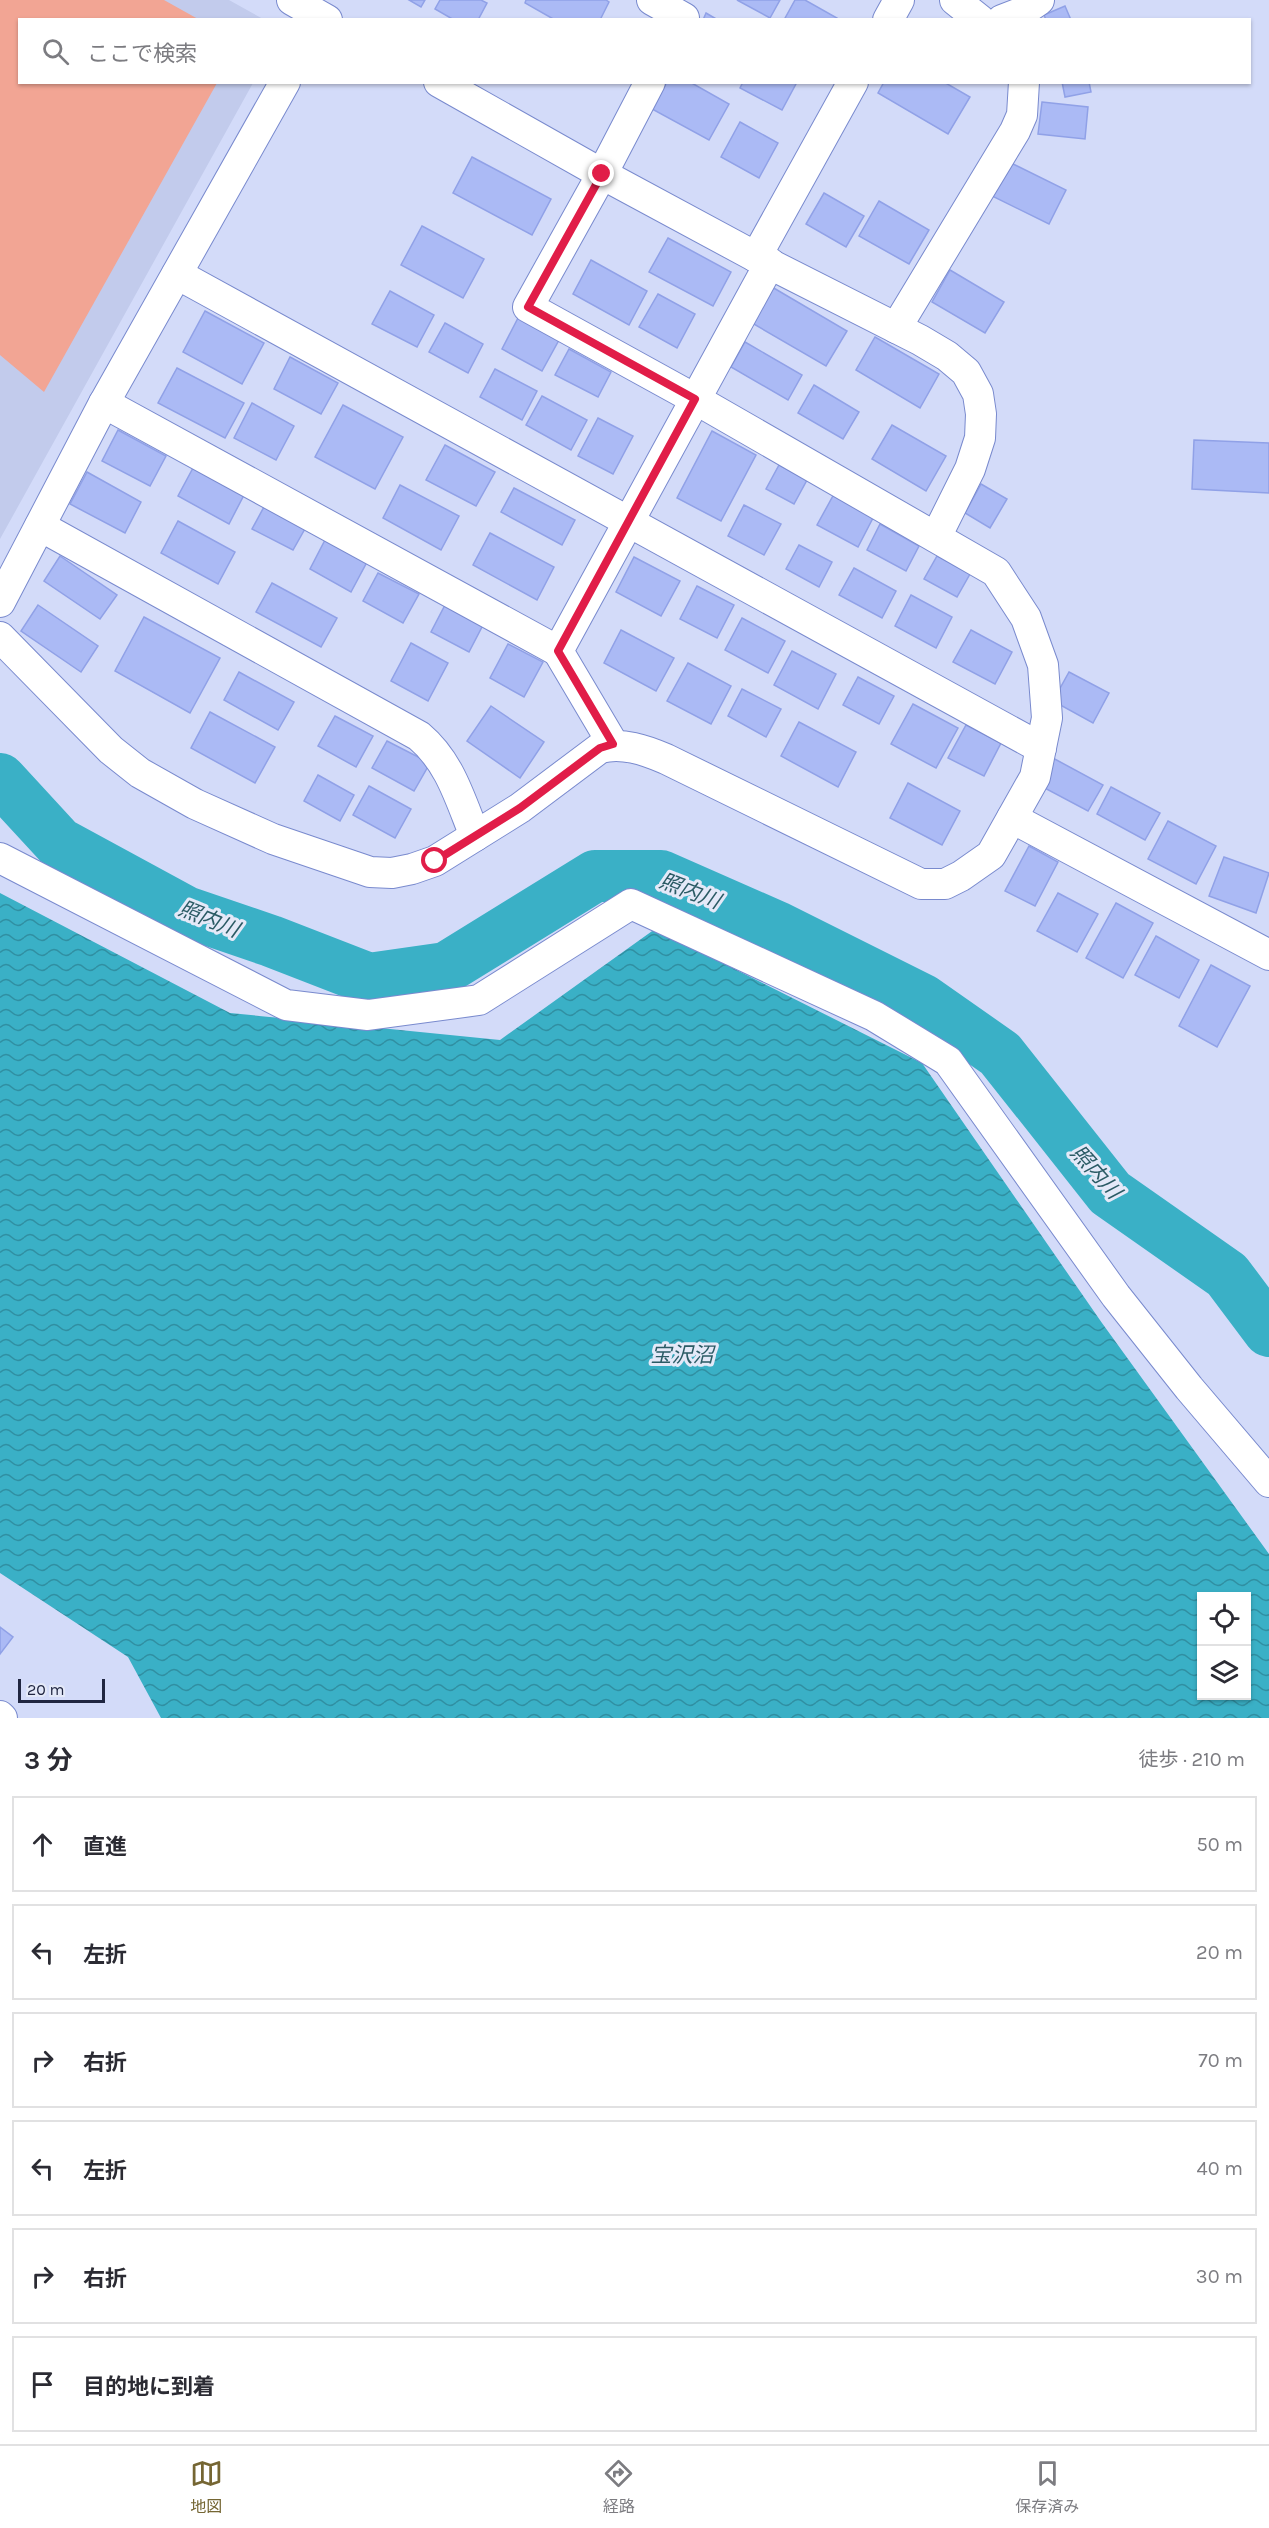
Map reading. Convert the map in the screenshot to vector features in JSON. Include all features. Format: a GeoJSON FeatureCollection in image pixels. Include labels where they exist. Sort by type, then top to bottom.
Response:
{"type":"FeatureCollection","features":[{"type":"Feature","properties":{"kind":"street"},"geometry":{"type":"LineString","coordinates":[[292,0],[321,18]]}},
{"type":"Feature","properties":{"kind":"street"},"geometry":{"type":"LineString","coordinates":[[652,0],[687,12]]}},
{"type":"Feature","properties":{"kind":"street"},"geometry":{"type":"LineString","coordinates":[[889,18],[898,0]]}},
{"type":"Feature","properties":{"kind":"street"},"geometry":{"type":"LineString","coordinates":[[955,0],[978,18]]}},
{"type":"Feature","properties":{"kind":"street"},"geometry":{"type":"LineString","coordinates":[[1007,18],[1020,13],[1039,0]]}},
{"type":"Feature","properties":{"kind":"street"},"geometry":{"type":"LineString","coordinates":[[0,602],[104,403],[284,84]]}},
{"type":"Feature","properties":{"kind":"street"},"geometry":{"type":"LineString","coordinates":[[443,84],[602,174],[896,328],[953,361],[966,372],[978,394],[981,414],[980,438],[970,469],[936,537]]}},
{"type":"Feature","properties":{"kind":"street"},"geometry":{"type":"LineString","coordinates":[[0,637],[111,750],[140,773],[195,804],[273,838],[370,872],[392,873],[435,861],[528,803],[600,748],[613,744],[652,753],[666,759],[921,884],[945,884],[969,871],[991,855],[1035,777],[1047,718],[1043,665],[1026,618],[996,572],[695,399],[528,307],[649,84]]}},
{"type":"Feature","properties":{"kind":"street"},"geometry":{"type":"LineString","coordinates":[[558,651],[695,399],[852,84]]}},
{"type":"Feature","properties":{"kind":"street"},"geometry":{"type":"LineString","coordinates":[[896,328],[1015,131],[1022,115],[1024,84]]}},
{"type":"Feature","properties":{"kind":"street"},"geometry":{"type":"LineString","coordinates":[[177,274],[1041,748]]}},
{"type":"Feature","properties":{"kind":"street"},"geometry":{"type":"LineString","coordinates":[[104,403],[558,651],[613,744]]}},
{"type":"Feature","properties":{"kind":"street"},"geometry":{"type":"LineString","coordinates":[[40,526],[419,736],[433,748],[456,786],[475,836]]}},
{"type":"Feature","properties":{"kind":"street"},"geometry":{"type":"LineString","coordinates":[[1012,818],[1269,955]]}},
{"type":"Feature","properties":{"kind":"street"},"geometry":{"type":"LineString","coordinates":[[0,858],[286,1005],[368,1015],[479,1000],[631,904],[874,1016],[948,1061],[1116,1296],[1189,1388],[1269,1482]]}},
{"type":"Feature","properties":{"kind":"shaded area"},"geometry":{"type":"Polygon","coordinates":[[[0,0],[229,0],[261,18],[18,18],[18,84],[252,84],[0,539],[0,0]]]}},
{"type":"Feature","properties":{"kind":"shaded area"},"geometry":{"type":"Polygon","coordinates":[[[0,0],[164,0],[196,18],[18,18],[18,84],[216,84],[44,392],[0,355],[0,0]]]}},
{"type":"Feature","properties":{"kind":"water","name":"宝沢沼"},"geometry":{"type":"Polygon","coordinates":[[[0,893],[230,1013],[500,1040],[655,929],[922,1063],[1102,1323],[1269,1554],[1269,1718],[161,1718],[128,1657],[0,1573],[0,893]]]}},
{"type":"Feature","properties":{"kind":"building"},"geometry":{"type":"Polygon","coordinates":[[[409,0],[425,0],[421,7],[409,0]]]}},
{"type":"Feature","properties":{"kind":"building"},"geometry":{"type":"Polygon","coordinates":[[[440,0],[481,0],[487,3],[479,18],[451,18],[435,9],[440,0]]]}},
{"type":"Feature","properties":{"kind":"building"},"geometry":{"type":"Polygon","coordinates":[[[526,0],[606,0],[609,2],[601,18],[551,18],[525,3],[526,0]]]}},
{"type":"Feature","properties":{"kind":"building"},"geometry":{"type":"Polygon","coordinates":[[[737,0],[780,0],[770,18],[737,0]]]}},
{"type":"Feature","properties":{"kind":"building"},"geometry":{"type":"Polygon","coordinates":[[[795,0],[805,0],[837,18],[785,18],[795,0]]]}},
{"type":"Feature","properties":{"kind":"building"},"geometry":{"type":"Polygon","coordinates":[[[1065,6],[1070,18],[1045,18],[1044,15],[1065,6]]]}},
{"type":"Feature","properties":{"kind":"building"},"geometry":{"type":"Polygon","coordinates":[[[706,13],[715,18],[704,18],[706,13]]]}},
{"type":"Feature","properties":{"kind":"building"},"geometry":{"type":"Polygon","coordinates":[[[666,84],[694,84],[729,104],[709,140],[652,109],[666,84]]]}},
{"type":"Feature","properties":{"kind":"building"},"geometry":{"type":"Polygon","coordinates":[[[742,84],[796,84],[782,110],[740,88],[742,84]]]}},
{"type":"Feature","properties":{"kind":"building"},"geometry":{"type":"Polygon","coordinates":[[[883,84],[947,84],[970,97],[948,134],[878,93],[883,84]]]}},
{"type":"Feature","properties":{"kind":"building"},"geometry":{"type":"Polygon","coordinates":[[[1062,84],[1089,84],[1091,92],[1065,97],[1062,84]]]}},
{"type":"Feature","properties":{"kind":"building"},"geometry":{"type":"Polygon","coordinates":[[[1042,102],[1088,107],[1085,139],[1038,134],[1042,102]]]}},
{"type":"Feature","properties":{"kind":"building"},"geometry":{"type":"Polygon","coordinates":[[[740,122],[778,143],[759,178],[721,157],[740,122]]]}},
{"type":"Feature","properties":{"kind":"building"},"geometry":{"type":"Polygon","coordinates":[[[472,157],[551,199],[532,235],[453,193],[472,157]]]}},
{"type":"Feature","properties":{"kind":"building"},"geometry":{"type":"Polygon","coordinates":[[[1007,161],[1066,190],[1049,224],[990,195],[1007,161]]]}},
{"type":"Feature","properties":{"kind":"building"},"geometry":{"type":"Polygon","coordinates":[[[824,193],[864,216],[846,247],[806,224],[824,193]]]}},
{"type":"Feature","properties":{"kind":"building"},"geometry":{"type":"Polygon","coordinates":[[[879,201],[929,230],[909,264],[859,236],[879,201]]]}},
{"type":"Feature","properties":{"kind":"building"},"geometry":{"type":"Polygon","coordinates":[[[422,226],[484,259],[463,298],[401,265],[422,226]]]}},
{"type":"Feature","properties":{"kind":"building"},"geometry":{"type":"Polygon","coordinates":[[[668,238],[731,272],[713,306],[649,272],[668,238]]]}},
{"type":"Feature","properties":{"kind":"building"},"geometry":{"type":"Polygon","coordinates":[[[591,260],[647,291],[629,325],[573,294],[591,260]]]}},
{"type":"Feature","properties":{"kind":"building"},"geometry":{"type":"Polygon","coordinates":[[[950,270],[1004,302],[985,333],[932,302],[950,270]]]}},
{"type":"Feature","properties":{"kind":"building"},"geometry":{"type":"Polygon","coordinates":[[[772,287],[847,331],[826,366],[752,323],[772,287]]]}},
{"type":"Feature","properties":{"kind":"building"},"geometry":{"type":"Polygon","coordinates":[[[390,291],[434,315],[417,347],[372,324],[390,291]]]}},
{"type":"Feature","properties":{"kind":"building"},"geometry":{"type":"Polygon","coordinates":[[[658,294],[695,314],[677,348],[639,327],[658,294]]]}},
{"type":"Feature","properties":{"kind":"building"},"geometry":{"type":"Polygon","coordinates":[[[205,311],[264,343],[242,384],[183,352],[205,311]]]}},
{"type":"Feature","properties":{"kind":"building"},"geometry":{"type":"Polygon","coordinates":[[[518,318],[559,340],[542,371],[502,349],[518,318]]]}},
{"type":"Feature","properties":{"kind":"building"},"geometry":{"type":"Polygon","coordinates":[[[445,323],[483,344],[468,373],[429,352],[445,323]]]}},
{"type":"Feature","properties":{"kind":"building"},"geometry":{"type":"Polygon","coordinates":[[[875,337],[939,374],[920,408],[856,370],[875,337]]]}},
{"type":"Feature","properties":{"kind":"building"},"geometry":{"type":"Polygon","coordinates":[[[745,342],[802,375],[788,400],[731,367],[745,342]]]}},
{"type":"Feature","properties":{"kind":"building"},"geometry":{"type":"Polygon","coordinates":[[[569,349],[611,372],[598,397],[555,375],[569,349]]]}},
{"type":"Feature","properties":{"kind":"building"},"geometry":{"type":"Polygon","coordinates":[[[290,357],[338,383],[321,414],[274,389],[290,357]]]}},
{"type":"Feature","properties":{"kind":"building"},"geometry":{"type":"Polygon","coordinates":[[[177,368],[244,403],[225,438],[158,403],[177,368]]]}},
{"type":"Feature","properties":{"kind":"building"},"geometry":{"type":"Polygon","coordinates":[[[495,369],[537,391],[522,420],[480,397],[495,369]]]}},
{"type":"Feature","properties":{"kind":"building"},"geometry":{"type":"Polygon","coordinates":[[[814,385],[859,412],[843,439],[798,413],[814,385]]]}},
{"type":"Feature","properties":{"kind":"building"},"geometry":{"type":"Polygon","coordinates":[[[542,396],[587,420],[571,450],[526,425],[542,396]]]}},
{"type":"Feature","properties":{"kind":"building"},"geometry":{"type":"Polygon","coordinates":[[[252,403],[294,426],[276,460],[234,438],[252,403]]]}},
{"type":"Feature","properties":{"kind":"building"},"geometry":{"type":"Polygon","coordinates":[[[343,405],[403,437],[375,489],[315,457],[343,405]]]}},
{"type":"Feature","properties":{"kind":"building"},"geometry":{"type":"Polygon","coordinates":[[[598,418],[633,436],[613,474],[578,456],[598,418]]]}},
{"type":"Feature","properties":{"kind":"building"},"geometry":{"type":"Polygon","coordinates":[[[892,425],[946,456],[926,491],[872,459],[892,425]]]}},
{"type":"Feature","properties":{"kind":"building"},"geometry":{"type":"Polygon","coordinates":[[[118,430],[166,456],[150,486],[102,461],[118,430]]]}},
{"type":"Feature","properties":{"kind":"building"},"geometry":{"type":"Polygon","coordinates":[[[712,431],[756,455],[721,521],[677,498],[712,431]]]}},
{"type":"Feature","properties":{"kind":"building"},"geometry":{"type":"Polygon","coordinates":[[[1194,440],[1269,443],[1269,493],[1192,489],[1194,440]]]}},
{"type":"Feature","properties":{"kind":"building"},"geometry":{"type":"Polygon","coordinates":[[[445,445],[495,472],[476,506],[426,480],[445,445]]]}},
{"type":"Feature","properties":{"kind":"building"},"geometry":{"type":"Polygon","coordinates":[[[779,465],[807,480],[794,504],[766,489],[779,465]]]}},
{"type":"Feature","properties":{"kind":"building"},"geometry":{"type":"Polygon","coordinates":[[[193,468],[244,495],[229,524],[178,496],[193,468]]]}},
{"type":"Feature","properties":{"kind":"building"},"geometry":{"type":"Polygon","coordinates":[[[87,472],[141,502],[125,533],[70,504],[87,472]]]}},
{"type":"Feature","properties":{"kind":"building"},"geometry":{"type":"Polygon","coordinates":[[[981,484],[1007,499],[990,528],[965,513],[981,484]]]}},
{"type":"Feature","properties":{"kind":"building"},"geometry":{"type":"Polygon","coordinates":[[[400,485],[459,516],[441,550],[383,518],[400,485]]]}},
{"type":"Feature","properties":{"kind":"building"},"geometry":{"type":"Polygon","coordinates":[[[514,488],[575,520],[562,545],[501,512],[514,488]]]}},
{"type":"Feature","properties":{"kind":"building"},"geometry":{"type":"Polygon","coordinates":[[[834,494],[874,516],[858,547],[817,525],[834,494]]]}},
{"type":"Feature","properties":{"kind":"building"},"geometry":{"type":"Polygon","coordinates":[[[265,505],[306,527],[293,550],[252,529],[265,505]]]}},
{"type":"Feature","properties":{"kind":"building"},"geometry":{"type":"Polygon","coordinates":[[[744,505],[781,524],[764,555],[728,536],[744,505]]]}},
{"type":"Feature","properties":{"kind":"building"},"geometry":{"type":"Polygon","coordinates":[[[178,521],[235,552],[218,584],[161,553],[178,521]]]}},
{"type":"Feature","properties":{"kind":"building"},"geometry":{"type":"Polygon","coordinates":[[[880,524],[919,546],[906,571],[867,550],[880,524]]]}},
{"type":"Feature","properties":{"kind":"building"},"geometry":{"type":"Polygon","coordinates":[[[490,533],[554,567],[537,600],[473,565],[490,533]]]}},
{"type":"Feature","properties":{"kind":"building"},"geometry":{"type":"Polygon","coordinates":[[[325,540],[367,562],[351,592],[310,569],[325,540]]]}},
{"type":"Feature","properties":{"kind":"building"},"geometry":{"type":"Polygon","coordinates":[[[799,545],[832,562],[819,587],[786,569],[799,545]]]}},
{"type":"Feature","properties":{"kind":"building"},"geometry":{"type":"Polygon","coordinates":[[[60,556],[117,595],[100,619],[44,581],[60,556]]]}},
{"type":"Feature","properties":{"kind":"building"},"geometry":{"type":"Polygon","coordinates":[[[937,556],[970,574],[957,597],[924,579],[937,556]]]}},
{"type":"Feature","properties":{"kind":"building"},"geometry":{"type":"Polygon","coordinates":[[[634,557],[680,581],[661,616],[616,592],[634,557]]]}},
{"type":"Feature","properties":{"kind":"building"},"geometry":{"type":"Polygon","coordinates":[[[854,568],[896,591],[882,618],[839,595],[854,568]]]}},
{"type":"Feature","properties":{"kind":"building"},"geometry":{"type":"Polygon","coordinates":[[[378,573],[419,594],[403,623],[363,601],[378,573]]]}},
{"type":"Feature","properties":{"kind":"building"},"geometry":{"type":"Polygon","coordinates":[[[272,583],[337,618],[321,647],[256,612],[272,583]]]}},
{"type":"Feature","properties":{"kind":"building"},"geometry":{"type":"Polygon","coordinates":[[[697,586],[734,605],[717,638],[680,619],[697,586]]]}},
{"type":"Feature","properties":{"kind":"building"},"geometry":{"type":"Polygon","coordinates":[[[911,595],[952,617],[936,648],[895,626],[911,595]]]}},
{"type":"Feature","properties":{"kind":"building"},"geometry":{"type":"Polygon","coordinates":[[[38,605],[98,646],[81,672],[21,631],[38,605]]]}},
{"type":"Feature","properties":{"kind":"building"},"geometry":{"type":"Polygon","coordinates":[[[445,605],[483,625],[469,652],[431,632],[445,605]]]}},
{"type":"Feature","properties":{"kind":"building"},"geometry":{"type":"Polygon","coordinates":[[[144,617],[220,658],[190,713],[115,671],[144,617]]]}},
{"type":"Feature","properties":{"kind":"building"},"geometry":{"type":"Polygon","coordinates":[[[742,618],[785,641],[768,673],[725,650],[742,618]]]}},
{"type":"Feature","properties":{"kind":"building"},"geometry":{"type":"Polygon","coordinates":[[[621,630],[674,658],[656,691],[604,663],[621,630]]]}},
{"type":"Feature","properties":{"kind":"building"},"geometry":{"type":"Polygon","coordinates":[[[971,630],[1012,652],[995,684],[953,662],[971,630]]]}},
{"type":"Feature","properties":{"kind":"building"},"geometry":{"type":"Polygon","coordinates":[[[411,643],[448,663],[428,701],[391,681],[411,643]]]}},
{"type":"Feature","properties":{"kind":"building"},"geometry":{"type":"Polygon","coordinates":[[[508,644],[543,662],[524,697],[490,678],[508,644]]]}},
{"type":"Feature","properties":{"kind":"building"},"geometry":{"type":"Polygon","coordinates":[[[792,651],[836,674],[818,709],[774,685],[792,651]]]}},
{"type":"Feature","properties":{"kind":"building"},"geometry":{"type":"Polygon","coordinates":[[[688,663],[731,686],[711,724],[667,701],[688,663]]]}},
{"type":"Feature","properties":{"kind":"building"},"geometry":{"type":"Polygon","coordinates":[[[239,672],[294,702],[278,730],[224,700],[239,672]]]}},
{"type":"Feature","properties":{"kind":"building"},"geometry":{"type":"Polygon","coordinates":[[[1069,672],[1109,693],[1093,723],[1053,701],[1069,672]]]}},
{"type":"Feature","properties":{"kind":"building"},"geometry":{"type":"Polygon","coordinates":[[[858,677],[894,696],[879,724],[843,705],[858,677]]]}},
{"type":"Feature","properties":{"kind":"building"},"geometry":{"type":"Polygon","coordinates":[[[742,689],[781,709],[766,737],[728,716],[742,689]]]}},
{"type":"Feature","properties":{"kind":"building"},"geometry":{"type":"Polygon","coordinates":[[[913,704],[958,728],[936,768],[891,744],[913,704]]]}},
{"type":"Feature","properties":{"kind":"building"},"geometry":{"type":"Polygon","coordinates":[[[491,706],[544,742],[520,778],[467,741],[491,706]]]}},
{"type":"Feature","properties":{"kind":"building"},"geometry":{"type":"Polygon","coordinates":[[[210,712],[275,747],[255,783],[191,748],[210,712]]]}},
{"type":"Feature","properties":{"kind":"building"},"geometry":{"type":"Polygon","coordinates":[[[335,716],[373,736],[356,767],[318,746],[335,716]]]}},
{"type":"Feature","properties":{"kind":"building"},"geometry":{"type":"Polygon","coordinates":[[[799,722],[856,752],[838,787],[781,756],[799,722]]]}},
{"type":"Feature","properties":{"kind":"building"},"geometry":{"type":"Polygon","coordinates":[[[966,725],[1001,743],[984,776],[948,758],[966,725]]]}},
{"type":"Feature","properties":{"kind":"building"},"geometry":{"type":"Polygon","coordinates":[[[387,741],[430,763],[414,791],[372,768],[387,741]]]}},
{"type":"Feature","properties":{"kind":"building"},"geometry":{"type":"Polygon","coordinates":[[[1051,757],[1103,785],[1088,811],[1037,784],[1051,757]]]}},
{"type":"Feature","properties":{"kind":"building"},"geometry":{"type":"Polygon","coordinates":[[[318,775],[354,795],[340,821],[304,801],[318,775]]]}},
{"type":"Feature","properties":{"kind":"building"},"geometry":{"type":"Polygon","coordinates":[[[908,783],[960,811],[942,845],[890,818],[908,783]]]}},
{"type":"Feature","properties":{"kind":"building"},"geometry":{"type":"Polygon","coordinates":[[[369,786],[411,809],[395,838],[353,815],[369,786]]]}},
{"type":"Feature","properties":{"kind":"building"},"geometry":{"type":"Polygon","coordinates":[[[1111,787],[1160,813],[1145,840],[1097,814],[1111,787]]]}},
{"type":"Feature","properties":{"kind":"building"},"geometry":{"type":"Polygon","coordinates":[[[1168,821],[1216,846],[1196,884],[1148,859],[1168,821]]]}},
{"type":"Feature","properties":{"kind":"building"},"geometry":{"type":"Polygon","coordinates":[[[1029,846],[1058,862],[1035,906],[1005,891],[1029,846]]]}},
{"type":"Feature","properties":{"kind":"building"},"geometry":{"type":"Polygon","coordinates":[[[1224,857],[1269,873],[1256,913],[1209,896],[1224,857]]]}},
{"type":"Feature","properties":{"kind":"building"},"geometry":{"type":"Polygon","coordinates":[[[1058,893],[1098,914],[1077,952],[1037,931],[1058,893]]]}},
{"type":"Feature","properties":{"kind":"building"},"geometry":{"type":"Polygon","coordinates":[[[1116,903],[1153,923],[1123,978],[1086,958],[1116,903]]]}},
{"type":"Feature","properties":{"kind":"building"},"geometry":{"type":"Polygon","coordinates":[[[1156,936],[1199,960],[1179,998],[1135,975],[1156,936]]]}},
{"type":"Feature","properties":{"kind":"building"},"geometry":{"type":"Polygon","coordinates":[[[1211,965],[1250,986],[1217,1047],[1179,1026],[1211,965]]]}},
{"type":"Feature","properties":{"kind":"building"},"geometry":{"type":"Polygon","coordinates":[[[0,1627],[13,1637],[0,1654],[0,1627]]]}},
{"type":"Feature","properties":{"kind":"waterway","name":"照内川"},"geometry":{"type":"LineString","coordinates":[[0,779],[59,843],[186,912],[271,941],[369,979],[446,968],[595,876],[661,876],[777,927],[923,1000],[1000,1054],[1110,1193],[1227,1275],[1269,1331]]}},
{"type":"Feature","properties":{"kind":"route"},"geometry":{"type":"LineString","coordinates":[[435,861],[520,808],[600,748],[613,744],[558,651],[695,399],[528,307],[602,174]]}}]}
